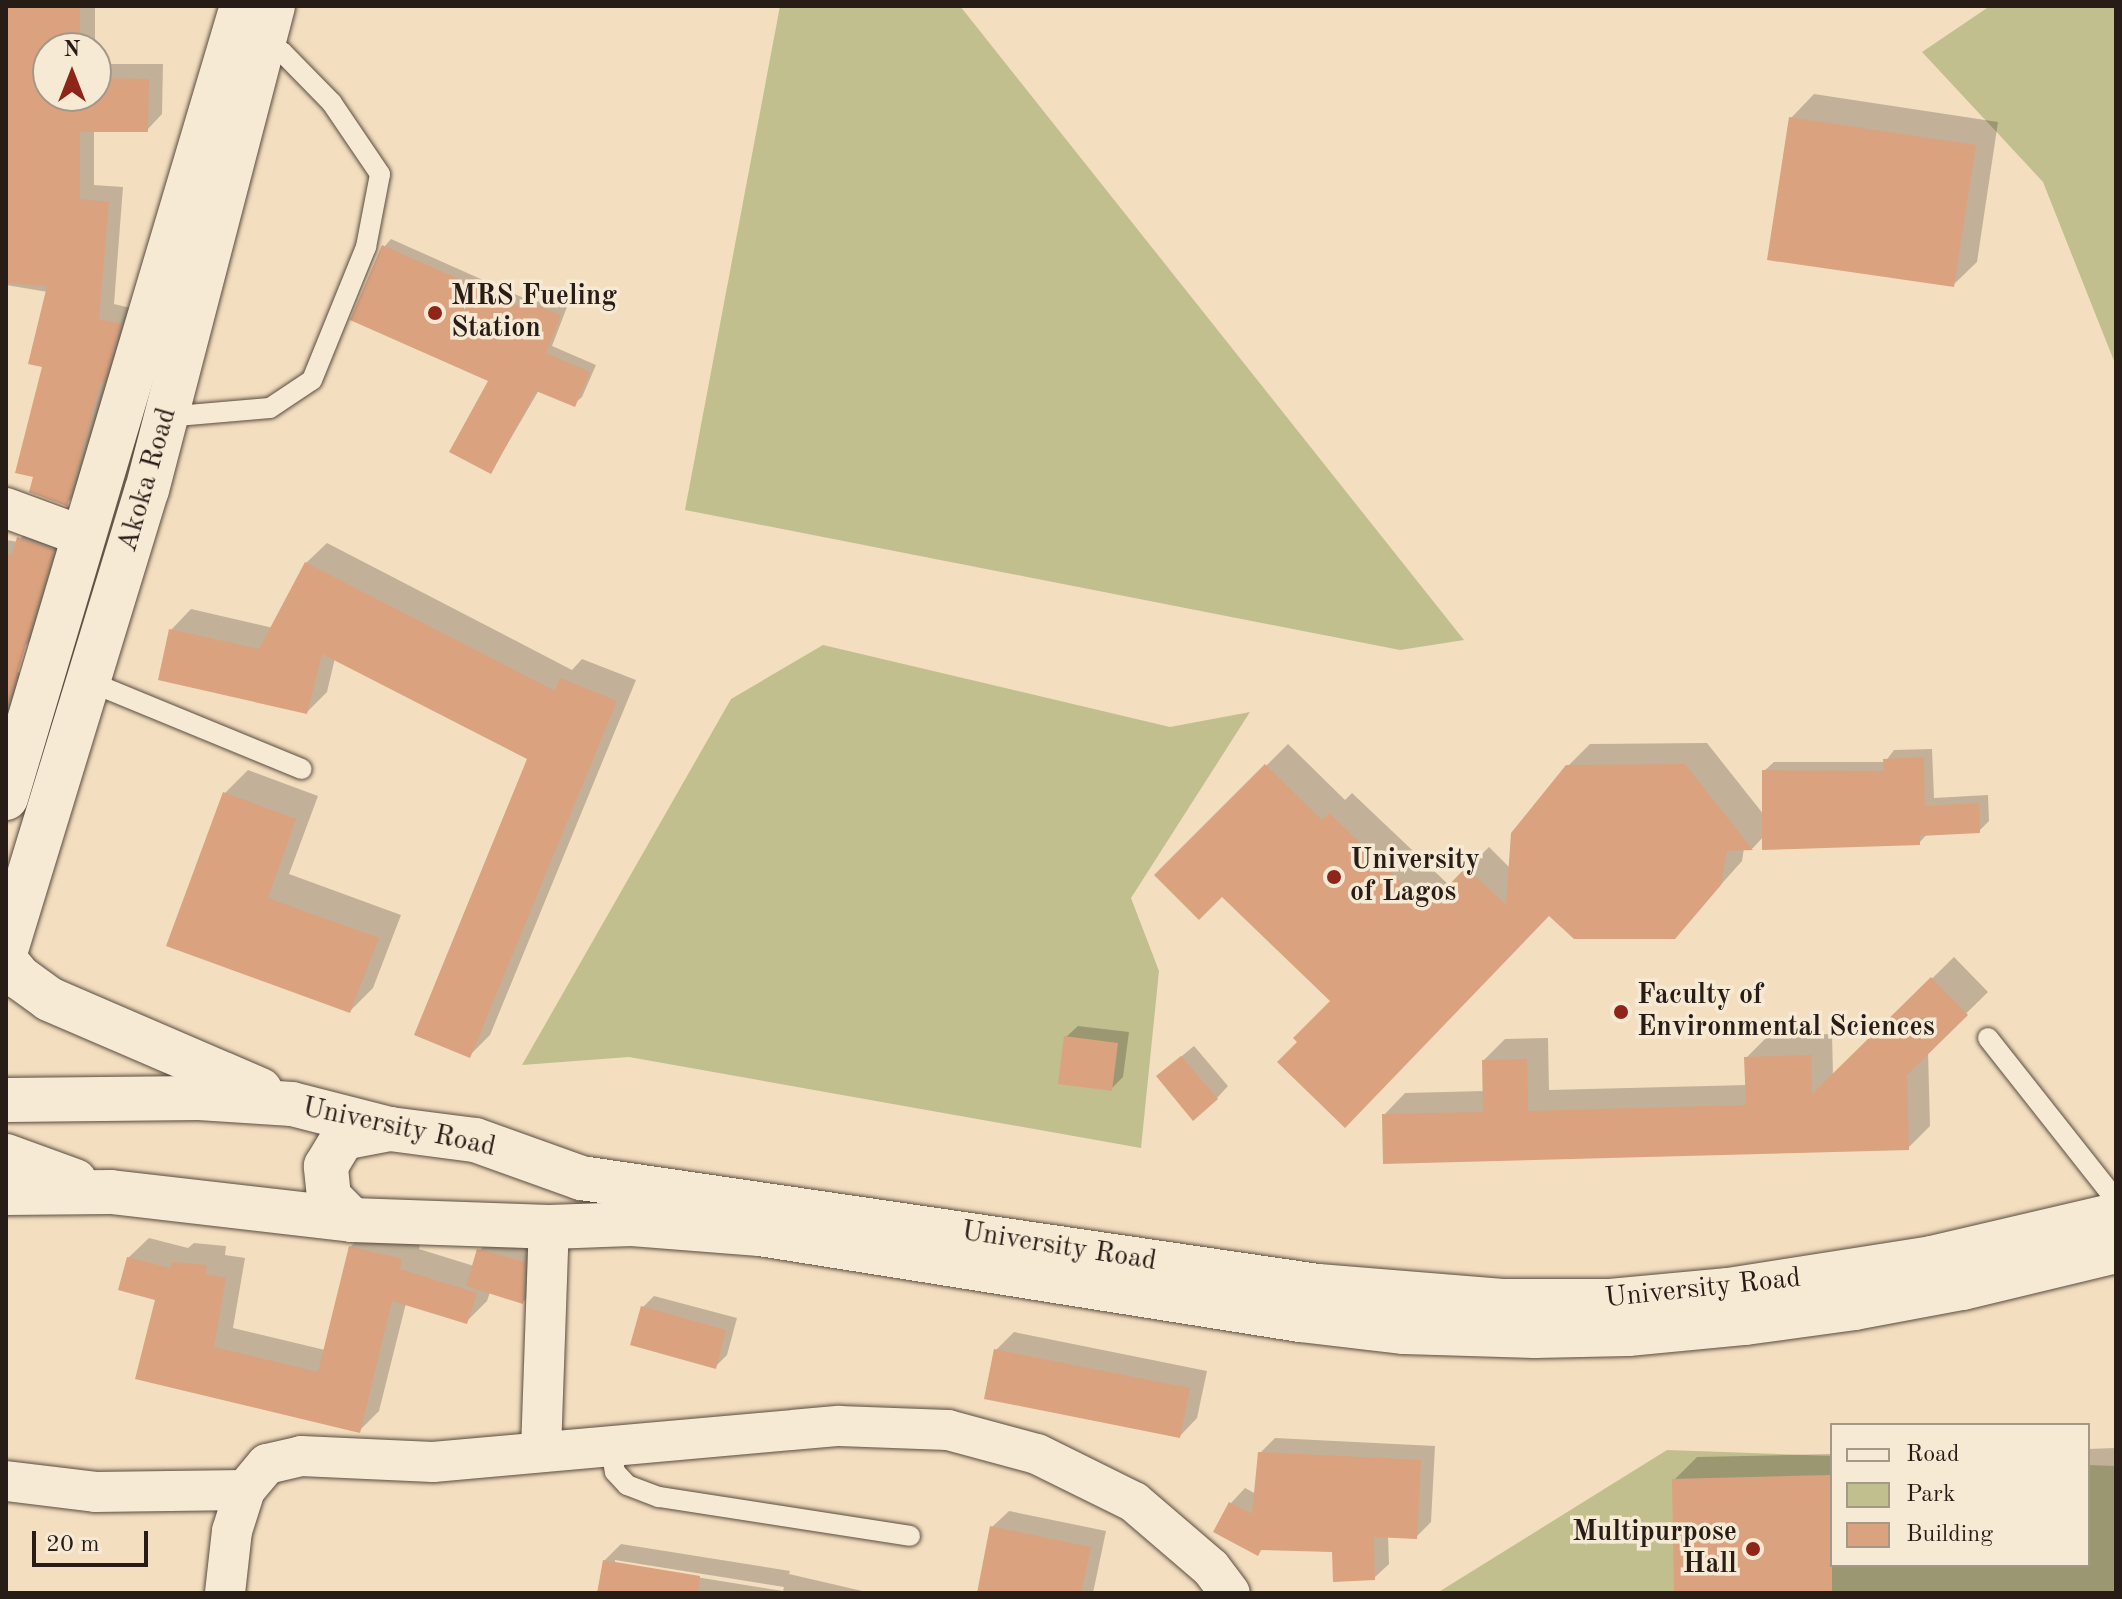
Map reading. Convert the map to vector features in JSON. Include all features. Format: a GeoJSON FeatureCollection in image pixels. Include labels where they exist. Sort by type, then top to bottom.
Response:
{"type":"FeatureCollection","features":[{"type":"Feature","properties":{"kind":"main road","name":"Akoka Road"},"geometry":{"type":"LineString","coordinates":[[6,950],[88,681],[144,412],[253,22]]}},
{"type":"Feature","properties":{"kind":"main road"},"geometry":{"type":"LineString","coordinates":[[6,798],[85,537],[144,412]]}},
{"type":"Feature","properties":{"kind":"main road"},"geometry":{"type":"LineString","coordinates":[[6,961],[19,977],[49,999],[292,1104]]}},
{"type":"Feature","properties":{"kind":"main road","name":"University Road"},"geometry":{"type":"LineString","coordinates":[[6,1100],[199,1098],[292,1104],[390,1129],[475,1140],[581,1178],[1318,1286],[1505,1301],[1610,1301],[1728,1290],[1932,1258],[2116,1215]]}},
{"type":"Feature","properties":{"kind":"main road"},"geometry":{"type":"LineString","coordinates":[[352,1220],[329,1197],[326,1166],[343,1138],[390,1129]]}},
{"type":"Feature","properties":{"kind":"main road"},"geometry":{"type":"LineString","coordinates":[[6,1156],[111,1192]]}},
{"type":"Feature","properties":{"kind":"main road","name":"University Road"},"geometry":{"type":"LineString","coordinates":[[6,1193],[111,1192],[352,1220],[549,1227],[632,1224],[760,1234],[1300,1320],[1404,1332],[1535,1336],[1628,1334],[1730,1325],[1855,1308],[1962,1288],[2116,1251]]}},
{"type":"Feature","properties":{"kind":"street"},"geometry":{"type":"LineString","coordinates":[[6,508],[85,537]]}},
{"type":"Feature","properties":{"kind":"street"},"geometry":{"type":"LineString","coordinates":[[541,1451],[549,1227]]}},
{"type":"Feature","properties":{"kind":"street"},"geometry":{"type":"LineString","coordinates":[[225,1593],[232,1531],[245,1490],[267,1464],[301,1456],[433,1462],[839,1426],[948,1430],[1037,1454],[1134,1502],[1211,1568],[1230,1593]]}},
{"type":"Feature","properties":{"kind":"street"},"geometry":{"type":"LineString","coordinates":[[6,1481],[95,1492],[245,1490]]}},
{"type":"Feature","properties":{"kind":"lane"},"geometry":{"type":"LineString","coordinates":[[144,412],[270,408],[312,380],[366,247],[380,174],[332,103],[253,22]]}},
{"type":"Feature","properties":{"kind":"lane"},"geometry":{"type":"LineString","coordinates":[[88,681],[302,769]]}},
{"type":"Feature","properties":{"kind":"lane"},"geometry":{"type":"LineString","coordinates":[[1988,1038],[2116,1200]]}},
{"type":"Feature","properties":{"kind":"lane"},"geometry":{"type":"LineString","coordinates":[[610,1444],[615,1472],[627,1485],[659,1497],[910,1536]]}},
{"type":"Feature","properties":{"kind":"green space"},"geometry":{"type":"Polygon","coordinates":[[[780,6],[960,6],[1464,640],[1400,650],[685,510],[780,6]]]}},
{"type":"Feature","properties":{"kind":"green space"},"geometry":{"type":"Polygon","coordinates":[[[1990,6],[2116,6],[2116,366],[2043,182],[1922,52],[1990,6]]]}},
{"type":"Feature","properties":{"kind":"green space"},"geometry":{"type":"Polygon","coordinates":[[[823,645],[1170,727],[1250,712],[1131,898],[1159,971],[1141,1148],[629,1057],[522,1065],[731,699],[823,645]]]}},
{"type":"Feature","properties":{"kind":"green space"},"geometry":{"type":"Polygon","coordinates":[[[1667,1450],[1830,1456],[1830,1567],[2090,1567],[2090,1465],[2116,1466],[2116,1593],[1437,1593],[1667,1450]]]}},
{"type":"Feature","properties":{"kind":"building"},"geometry":{"type":"Polygon","coordinates":[[[6,6],[80,6],[80,32],[32,32],[32,112],[112,112],[112,78],[149,79],[148,132],[80,132],[80,199],[109,202],[99,319],[121,324],[104,382],[101,381],[67,506],[29,492],[33,477],[15,473],[42,367],[28,364],[47,286],[6,283],[6,6]]]}},
{"type":"Feature","properties":{"kind":"building"},"geometry":{"type":"Polygon","coordinates":[[[1789,117],[1976,145],[1954,287],[1767,260],[1789,117]]]}},
{"type":"Feature","properties":{"kind":"building"},"geometry":{"type":"Polygon","coordinates":[[[382,245],[522,307],[525,300],[561,315],[546,353],[590,372],[575,407],[536,391],[491,474],[449,452],[488,381],[350,320],[382,245]]]}},
{"type":"Feature","properties":{"kind":"building"},"geometry":{"type":"Polygon","coordinates":[[[17,537],[54,550],[8,705],[6,553],[12,555],[17,537]]]}},
{"type":"Feature","properties":{"kind":"building"},"geometry":{"type":"Polygon","coordinates":[[[305,562],[555,691],[560,678],[617,701],[470,1058],[414,1035],[527,759],[322,654],[307,714],[158,680],[169,629],[259,649],[305,562]]]}},
{"type":"Feature","properties":{"kind":"building"},"geometry":{"type":"Polygon","coordinates":[[[1924,757],[1925,806],[1979,803],[1980,833],[1920,836],[1920,845],[1762,850],[1762,770],[1884,771],[1883,759],[1924,757]]]}},
{"type":"Feature","properties":{"kind":"building"},"geometry":{"type":"Polygon","coordinates":[[[1265,764],[1322,820],[1329,813],[1428,907],[1466,867],[1506,905],[1511,833],[1566,765],[1685,764],[1753,850],[1727,851],[1721,885],[1675,939],[1574,939],[1549,916],[1345,1128],[1277,1062],[1297,1042],[1293,1038],[1330,1001],[1222,897],[1199,920],[1154,875],[1265,764]]]}},
{"type":"Feature","properties":{"kind":"building"},"geometry":{"type":"Polygon","coordinates":[[[223,792],[296,819],[268,898],[379,938],[350,1013],[166,946],[223,792]]]}},
{"type":"Feature","properties":{"kind":"building"},"geometry":{"type":"Polygon","coordinates":[[[1931,977],[1968,1015],[1907,1075],[1909,1150],[1383,1164],[1382,1114],[1483,1112],[1482,1060],[1527,1059],[1528,1111],[1746,1105],[1744,1057],[1811,1055],[1812,1094],[1931,977]]]}},
{"type":"Feature","properties":{"kind":"building"},"geometry":{"type":"Polygon","coordinates":[[[1064,1036],[1118,1043],[1112,1091],[1058,1084],[1064,1036]]]}},
{"type":"Feature","properties":{"kind":"building"},"geometry":{"type":"Polygon","coordinates":[[[1181,1056],[1218,1099],[1193,1121],[1156,1076],[1181,1056]]]}},
{"type":"Feature","properties":{"kind":"building"},"geometry":{"type":"Polygon","coordinates":[[[349,1246],[402,1259],[400,1269],[477,1293],[467,1324],[392,1301],[360,1433],[135,1379],[155,1300],[118,1290],[127,1257],[171,1268],[172,1262],[207,1265],[206,1274],[226,1278],[214,1347],[318,1372],[349,1246]]]}},
{"type":"Feature","properties":{"kind":"building"},"geometry":{"type":"Polygon","coordinates":[[[477,1249],[525,1262],[523,1304],[466,1286],[477,1249]]]}},
{"type":"Feature","properties":{"kind":"building"},"geometry":{"type":"Polygon","coordinates":[[[641,1306],[726,1330],[716,1369],[630,1345],[641,1306]]]}},
{"type":"Feature","properties":{"kind":"building"},"geometry":{"type":"Polygon","coordinates":[[[994,1349],[1190,1388],[1180,1438],[984,1399],[994,1349]]]}},
{"type":"Feature","properties":{"kind":"building"},"geometry":{"type":"Polygon","coordinates":[[[1258,1452],[1421,1460],[1417,1539],[1374,1537],[1375,1580],[1333,1582],[1332,1552],[1261,1550],[1258,1556],[1213,1532],[1229,1502],[1252,1514],[1258,1452]]]}},
{"type":"Feature","properties":{"kind":"building","name":"Multipurpose Hall"},"geometry":{"type":"Polygon","coordinates":[[[1830,1475],[1832,1593],[1674,1593],[1672,1479],[1830,1475]]]}},
{"type":"Feature","properties":{"kind":"building"},"geometry":{"type":"Polygon","coordinates":[[[990,1526],[1091,1547],[1081,1593],[977,1593],[990,1526]]]}},
{"type":"Feature","properties":{"kind":"building"},"geometry":{"type":"Polygon","coordinates":[[[603,1560],[700,1576],[698,1593],[597,1593],[603,1560]]]}},
{"type":"Feature","properties":{"kind":"place","name":"MRS Fueling Station"},"geometry":{"type":"Point","coordinates":[435,313]}},
{"type":"Feature","properties":{"kind":"place","name":"University of Lagos"},"geometry":{"type":"Point","coordinates":[1334,877]}},
{"type":"Feature","properties":{"kind":"place","name":"Faculty of Environmental Sciences"},"geometry":{"type":"Point","coordinates":[1621,1012]}},
{"type":"Feature","properties":{"kind":"place","name":"Multipurpose Hall"},"geometry":{"type":"Point","coordinates":[1753,1549]}}]}
